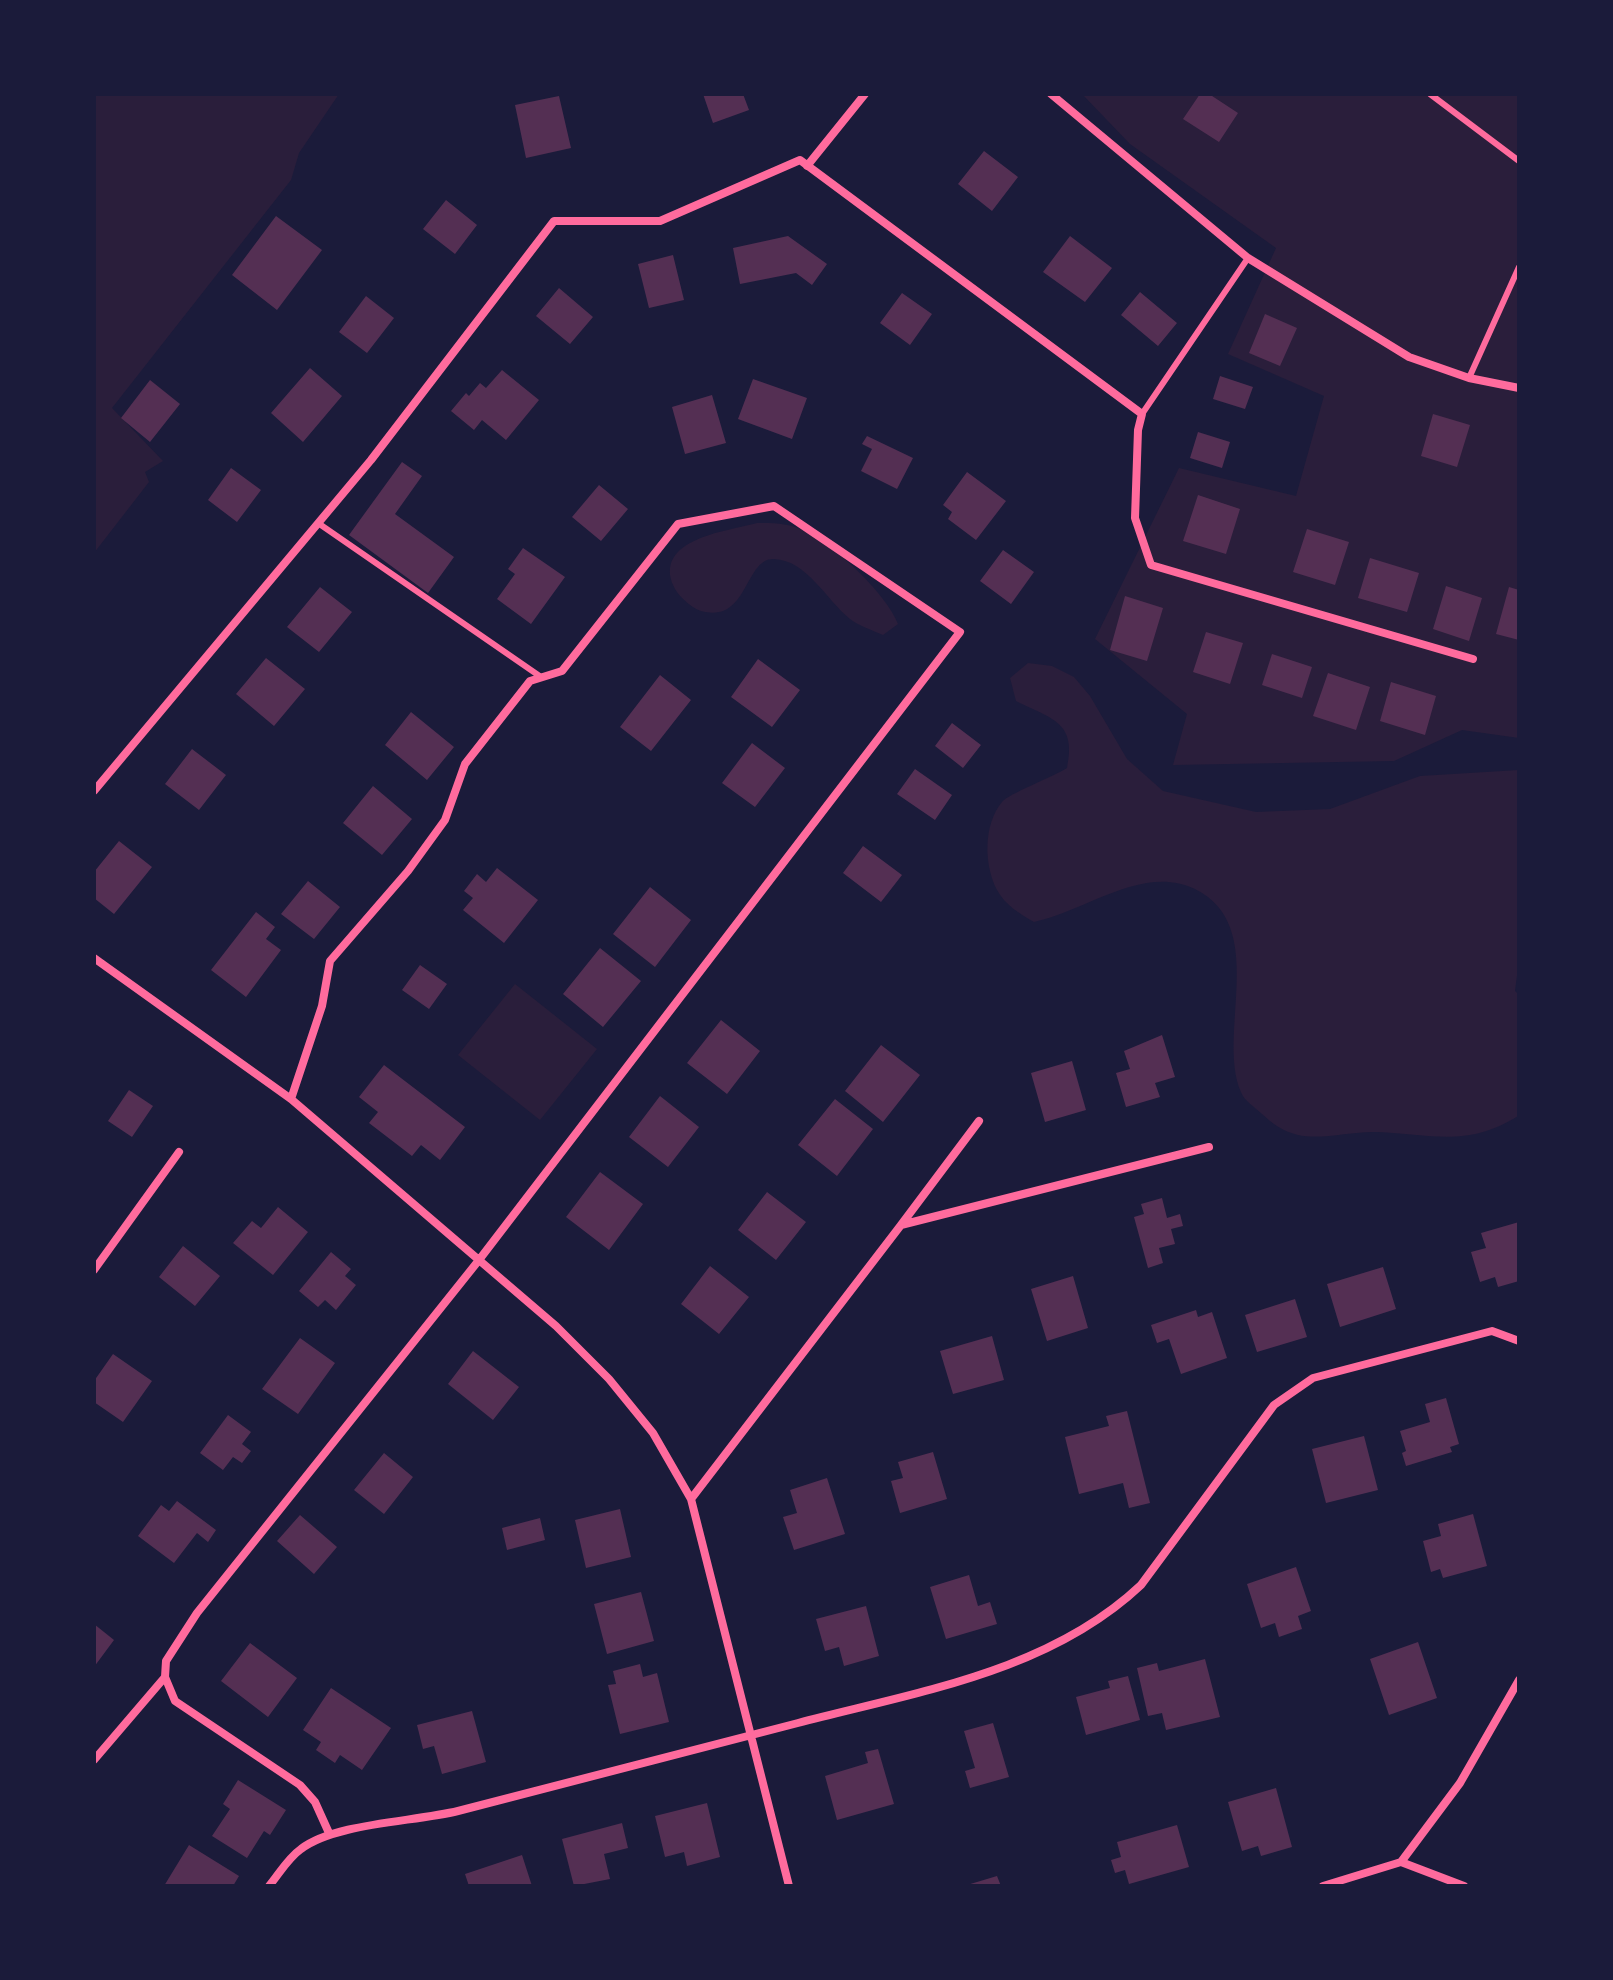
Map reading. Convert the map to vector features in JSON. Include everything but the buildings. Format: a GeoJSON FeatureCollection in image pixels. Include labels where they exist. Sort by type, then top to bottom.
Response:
{"type":"FeatureCollection","features":[{"type":"Feature","properties":{"kind":"street"},"geometry":{"type":"LineString","coordinates":[[807,166],[865,94]]}},
{"type":"Feature","properties":{"kind":"street"},"geometry":{"type":"LineString","coordinates":[[1051,94],[1248,258],[1409,357],[1469,378],[1519,388]]}},
{"type":"Feature","properties":{"kind":"street"},"geometry":{"type":"LineString","coordinates":[[94,791],[371,460],[554,221],[660,221],[800,160],[1142,414],[1138,430],[1135,518],[1151,565],[1473,659]]}},
{"type":"Feature","properties":{"kind":"street"},"geometry":{"type":"LineString","coordinates":[[291,1099],[322,1006],[330,961],[408,871],[445,820],[465,764],[530,681],[562,671],[678,524],[774,506],[960,632],[479,1260],[197,1613],[166,1661],[165,1677],[175,1701],[300,1785],[315,1802],[329,1833]]}},
{"type":"Feature","properties":{"kind":"street"},"geometry":{"type":"LineString","coordinates":[[94,958],[291,1099],[556,1326],[609,1379],[653,1433],[691,1499],[789,1886]]}},
{"type":"Feature","properties":{"kind":"street"},"geometry":{"type":"LineString","coordinates":[[691,1499],[979,1121]]}},
{"type":"Feature","properties":{"kind":"street"},"geometry":{"type":"LineString","coordinates":[[901,1225],[1209,1147]]}},
{"type":"Feature","properties":{"kind":"street"},"geometry":{"type":"LineString","coordinates":[[94,1270],[179,1152]]}},
{"type":"Feature","properties":{"kind":"street"},"geometry":{"type":"LineString","coordinates":[[269,1886],[297,1851],[329,1833],[438,1816],[749,1736],[973,1677],[1059,1644],[1116,1608],[1141,1585],[1274,1405],[1294,1388],[1313,1378],[1477,1335],[1505,1333],[1519,1341]]}},
{"type":"Feature","properties":{"kind":"street"},"geometry":{"type":"LineString","coordinates":[[94,1760],[165,1677]]}},
{"type":"Feature","properties":{"kind":"street"},"geometry":{"type":"LineString","coordinates":[[1323,1886],[1401,1862],[1460,1783],[1519,1680]]}},
{"type":"Feature","properties":{"kind":"street"},"geometry":{"type":"LineString","coordinates":[[1401,1862],[1464,1886]]}},
{"type":"Feature","properties":{"kind":"lane"},"geometry":{"type":"LineString","coordinates":[[1430,94],[1519,161]]}},
{"type":"Feature","properties":{"kind":"lane"},"geometry":{"type":"LineString","coordinates":[[1142,414],[1248,258]]}},
{"type":"Feature","properties":{"kind":"lane"},"geometry":{"type":"LineString","coordinates":[[1469,378],[1519,267]]}},
{"type":"Feature","properties":{"kind":"lane"},"geometry":{"type":"LineString","coordinates":[[318,523],[541,677]]}},
{"type":"Feature","properties":{"kind":"shaded area"},"geometry":{"type":"Polygon","coordinates":[[[94,94],[339,94],[299,153],[291,180],[112,408],[163,461],[145,472],[149,482],[94,553],[94,94]]]}},
{"type":"Feature","properties":{"kind":"shaded area"},"geometry":{"type":"Polygon","coordinates":[[[1082,94],[1519,94],[1519,738],[1462,730],[1394,761],[1173,765],[1187,714],[1095,639],[1179,468],[1296,496],[1324,396],[1228,354],[1276,248],[1130,144],[1082,94]]]}},
{"type":"Feature","properties":{"kind":"shaded area"},"geometry":{"type":"Polygon","coordinates":[[[757,523],[795,527],[827,545],[870,584],[898,624],[883,635],[857,624],[797,566],[774,559],[764,561],[728,608],[717,612],[701,611],[682,598],[674,587],[670,571],[674,558],[683,548],[712,534],[757,523]]]}},
{"type":"Feature","properties":{"kind":"shaded area"},"geometry":{"type":"Polygon","coordinates":[[[1028,663],[1052,666],[1074,677],[1090,696],[1127,759],[1163,791],[1256,812],[1330,809],[1420,776],[1519,770],[1519,960],[1515,991],[1519,995],[1518,1116],[1500,1126],[1465,1136],[1367,1132],[1317,1136],[1287,1131],[1266,1118],[1241,1092],[1235,1068],[1234,1041],[1236,954],[1230,928],[1217,906],[1195,889],[1175,883],[1155,882],[1114,892],[1034,922],[1009,905],[997,890],[990,869],[988,845],[991,822],[1006,799],[1067,768],[1069,753],[1065,731],[1059,724],[1016,701],[1010,678],[1028,663]]]}},
{"type":"Feature","properties":{"kind":"shaded area"},"geometry":{"type":"Polygon","coordinates":[[[515,984],[597,1049],[540,1120],[458,1055],[515,984]]]}}]}
